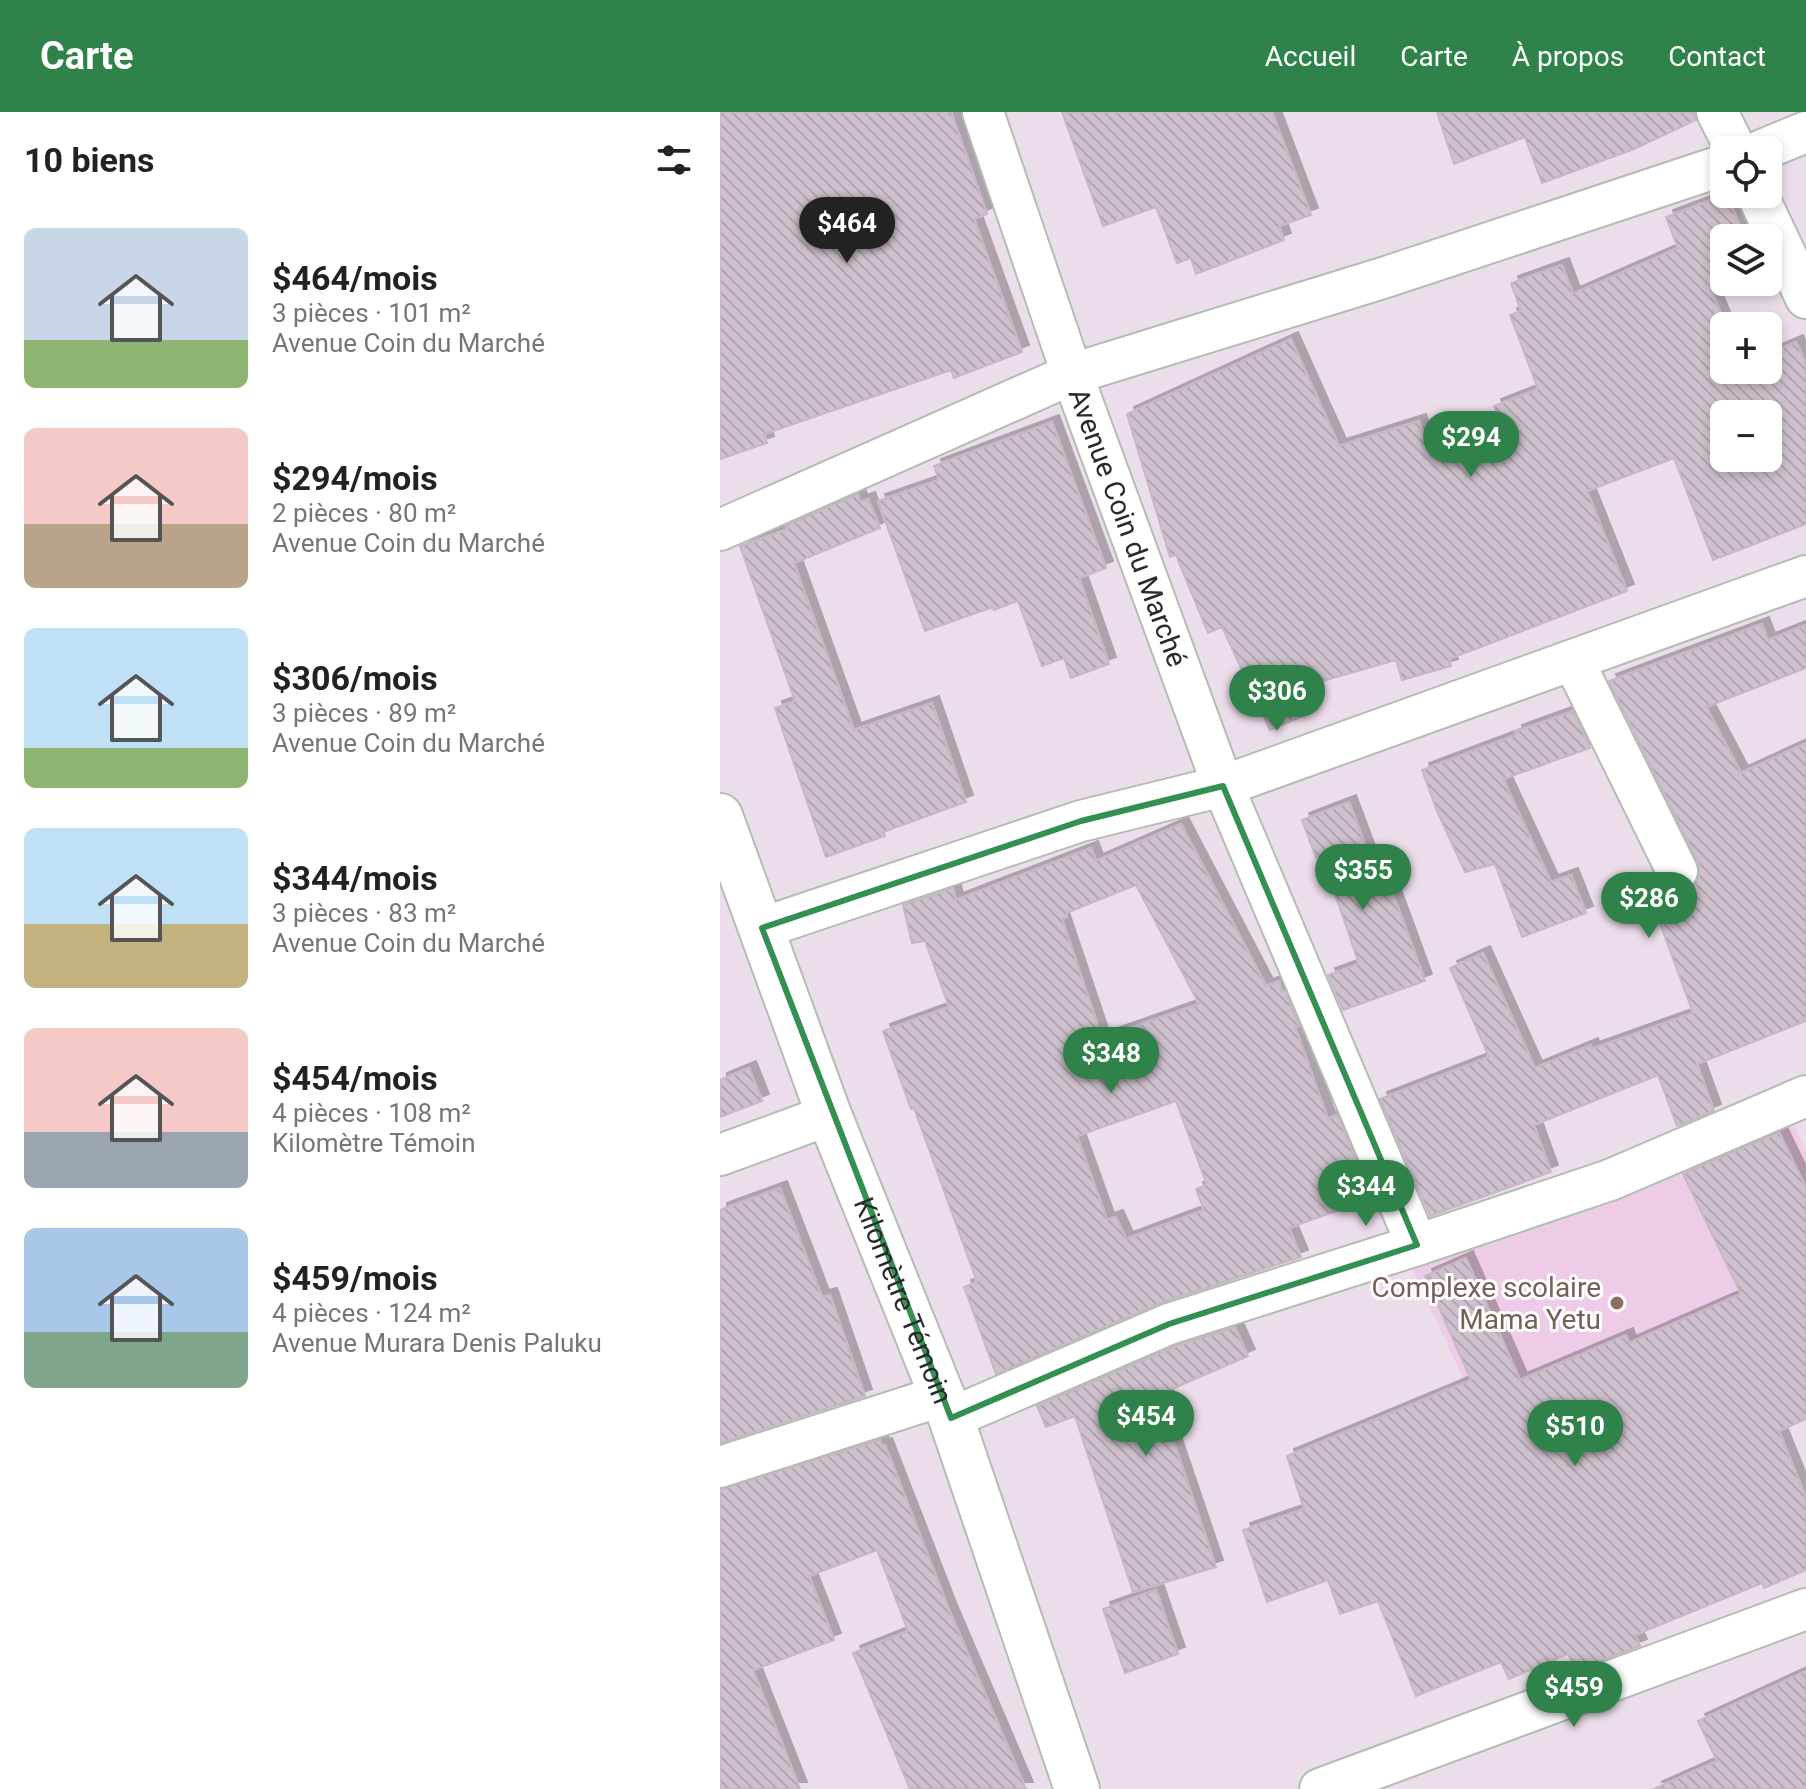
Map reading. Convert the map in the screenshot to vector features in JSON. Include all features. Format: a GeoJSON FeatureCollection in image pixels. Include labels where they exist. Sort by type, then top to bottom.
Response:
{"type":"FeatureCollection","features":[{"type":"Feature","properties":{"kind":"main road","name":"Kilomètre Témoin"},"geometry":{"type":"LineString","coordinates":[[720,816],[829,1115],[946,1407],[1077,1789]]}},
{"type":"Feature","properties":{"kind":"street","name":"Avenue Coin du Marché"},"geometry":{"type":"LineString","coordinates":[[983,112],[1072,374],[1223,786],[1417,1245]]}},
{"type":"Feature","properties":{"kind":"street"},"geometry":{"type":"LineString","coordinates":[[1717,112],[1729,136]]}},
{"type":"Feature","properties":{"kind":"street"},"geometry":{"type":"LineString","coordinates":[[1782,142],[1806,132]]}},
{"type":"Feature","properties":{"kind":"street"},"geometry":{"type":"LineString","coordinates":[[720,530],[1072,374],[1386,277],[1710,170]]}},
{"type":"Feature","properties":{"kind":"street"},"geometry":{"type":"LineString","coordinates":[[1764,208],[1806,298]]}},
{"type":"Feature","properties":{"kind":"street"},"geometry":{"type":"LineString","coordinates":[[762,928],[1081,821],[1223,786],[1806,576]]}},
{"type":"Feature","properties":{"kind":"street"},"geometry":{"type":"LineString","coordinates":[[1573,660],[1677,871]]}},
{"type":"Feature","properties":{"kind":"street"},"geometry":{"type":"LineString","coordinates":[[720,1467],[946,1407],[1169,1324],[1610,1180],[1806,1096]]}},
{"type":"Feature","properties":{"kind":"street"},"geometry":{"type":"LineString","coordinates":[[720,1155],[829,1115]]}},
{"type":"Feature","properties":{"kind":"street"},"geometry":{"type":"LineString","coordinates":[[1320,1789],[1806,1609]]}},
{"type":"Feature","properties":{"kind":"highlighted area"},"geometry":{"type":"Polygon","coordinates":[[[1223,786],[1417,1245],[1169,1324],[951,1418],[762,928],[1081,821],[1223,786]]]}},
{"type":"Feature","properties":{"kind":"shaded area","name":"Complexe scolaire Mama Yetu"},"geometry":{"type":"Polygon","coordinates":[[[1790,1117],[1806,1152],[1806,1337],[1507,1474],[1413,1270],[1790,1117]]]}},
{"type":"Feature","properties":{"kind":"building"},"geometry":{"type":"Polygon","coordinates":[[[720,112],[951,112],[987,214],[974,219],[1022,352],[954,378],[951,370],[764,434],[767,443],[720,459],[720,112]]]}},
{"type":"Feature","properties":{"kind":"building"},"geometry":{"type":"Polygon","coordinates":[[[1062,112],[1272,112],[1311,215],[1279,226],[1284,240],[1196,274],[1191,258],[1177,263],[1156,207],[1103,226],[1062,112]]]}},
{"type":"Feature","properties":{"kind":"building"},"geometry":{"type":"Polygon","coordinates":[[[1437,112],[1694,112],[1696,120],[1634,149],[1542,183],[1525,137],[1454,164],[1437,112]]]}},
{"type":"Feature","properties":{"kind":"building"},"geometry":{"type":"Polygon","coordinates":[[[1710,200],[1710,208],[1732,208],[1739,224],[1710,224],[1710,296],[1714,296],[1720,312],[1710,312],[1710,384],[1782,384],[1782,348],[1796,342],[1806,364],[1806,524],[1713,560],[1674,458],[1587,491],[1627,591],[1449,659],[1451,666],[1402,680],[1396,660],[1298,688],[1308,714],[1270,730],[1222,627],[1208,633],[1176,555],[1170,557],[1127,414],[1291,339],[1339,446],[1419,421],[1431,459],[1503,431],[1494,406],[1538,389],[1510,315],[1521,311],[1511,283],[1562,265],[1573,294],[1678,248],[1666,217],[1710,200]]]}},
{"type":"Feature","properties":{"kind":"building"},"geometry":{"type":"Polygon","coordinates":[[[1052,422],[1106,568],[1079,578],[1109,664],[1071,678],[1064,658],[1042,666],[1018,601],[925,631],[878,501],[939,480],[934,466],[1052,422]]]}},
{"type":"Feature","properties":{"kind":"building"},"geometry":{"type":"Polygon","coordinates":[[[858,494],[860,502],[868,499],[880,528],[794,563],[854,730],[932,703],[966,802],[883,832],[885,836],[826,857],[775,708],[795,701],[740,546],[788,529],[786,526],[858,494]]]}},
{"type":"Feature","properties":{"kind":"building"},"geometry":{"type":"Polygon","coordinates":[[[1762,624],[1768,640],[1806,625],[1806,668],[1706,707],[1741,773],[1806,743],[1806,1021],[1697,1064],[1714,1111],[1677,1126],[1658,1075],[1534,1125],[1551,1172],[1430,1216],[1380,1099],[1489,1057],[1450,968],[1483,953],[1535,1068],[1591,1045],[1592,1049],[1693,1013],[1647,888],[1659,884],[1675,894],[1688,891],[1696,884],[1700,873],[1698,862],[1609,681],[1762,624]]]}},
{"type":"Feature","properties":{"kind":"building"},"geometry":{"type":"Polygon","coordinates":[[[1573,711],[1590,748],[1503,779],[1551,882],[1571,875],[1586,913],[1522,937],[1495,864],[1465,872],[1422,770],[1573,711]]]}},
{"type":"Feature","properties":{"kind":"building"},"geometry":{"type":"Polygon","coordinates":[[[1349,802],[1372,863],[1381,861],[1425,981],[1343,1010],[1328,975],[1359,964],[1322,856],[1316,858],[1302,820],[1349,802]]]}},
{"type":"Feature","properties":{"kind":"building"},"geometry":{"type":"Polygon","coordinates":[[[1181,824],[1266,986],[1279,981],[1282,992],[1285,991],[1328,1119],[1337,1115],[1372,1198],[1289,1228],[1301,1257],[1160,1303],[996,1374],[964,1287],[977,1282],[883,1031],[949,1007],[925,941],[912,943],[903,905],[953,888],[956,900],[1091,848],[1096,861],[1181,824]],[[1136,885],[1066,913],[1067,917],[1062,919],[1102,1038],[1199,1004],[1136,885]],[[1176,1101],[1077,1136],[1107,1220],[1116,1217],[1126,1239],[1204,1210],[1196,1189],[1207,1185],[1176,1101]]]}},
{"type":"Feature","properties":{"kind":"building"},"geometry":{"type":"Polygon","coordinates":[[[749,1068],[762,1101],[720,1117],[720,1080],[749,1068]]]}},
{"type":"Feature","properties":{"kind":"building"},"geometry":{"type":"Polygon","coordinates":[[[1779,1132],[1806,1188],[1806,1419],[1779,1431],[1806,1498],[1806,1570],[1764,1588],[1762,1583],[1635,1635],[1640,1646],[1575,1670],[1568,1654],[1509,1679],[1501,1662],[1416,1696],[1378,1601],[1340,1614],[1328,1580],[1267,1602],[1243,1530],[1304,1509],[1287,1456],[1471,1380],[1425,1276],[1466,1258],[1520,1380],[1626,1335],[1629,1343],[1741,1294],[1683,1174],[1779,1132]]]}},
{"type":"Feature","properties":{"kind":"building"},"geometry":{"type":"Polygon","coordinates":[[[780,1188],[822,1297],[830,1295],[865,1396],[720,1443],[720,1210],[780,1188]]]}},
{"type":"Feature","properties":{"kind":"building"},"geometry":{"type":"Polygon","coordinates":[[[1235,1327],[1248,1356],[1165,1392],[1167,1398],[1160,1401],[1216,1567],[1133,1592],[1075,1416],[1046,1427],[1037,1406],[1177,1346],[1235,1327]]]}},
{"type":"Feature","properties":{"kind":"building"},"geometry":{"type":"Polygon","coordinates":[[[880,1440],[882,1446],[885,1445],[950,1612],[1026,1789],[910,1789],[853,1653],[908,1631],[877,1550],[809,1576],[834,1640],[753,1670],[800,1789],[720,1789],[720,1489],[880,1440]]]}},
{"type":"Feature","properties":{"kind":"building"},"geometry":{"type":"Polygon","coordinates":[[[1156,1590],[1178,1654],[1125,1673],[1103,1609],[1156,1590]]]}},
{"type":"Feature","properties":{"kind":"building"},"geometry":{"type":"Polygon","coordinates":[[[1806,1671],[1806,1789],[1654,1789],[1717,1761],[1698,1721],[1806,1671]]]}},
{"type":"Feature","properties":{"kind":"place","name":"Complexe scolaire Mama Yetu"},"geometry":{"type":"Point","coordinates":[1617,1303]}}]}
